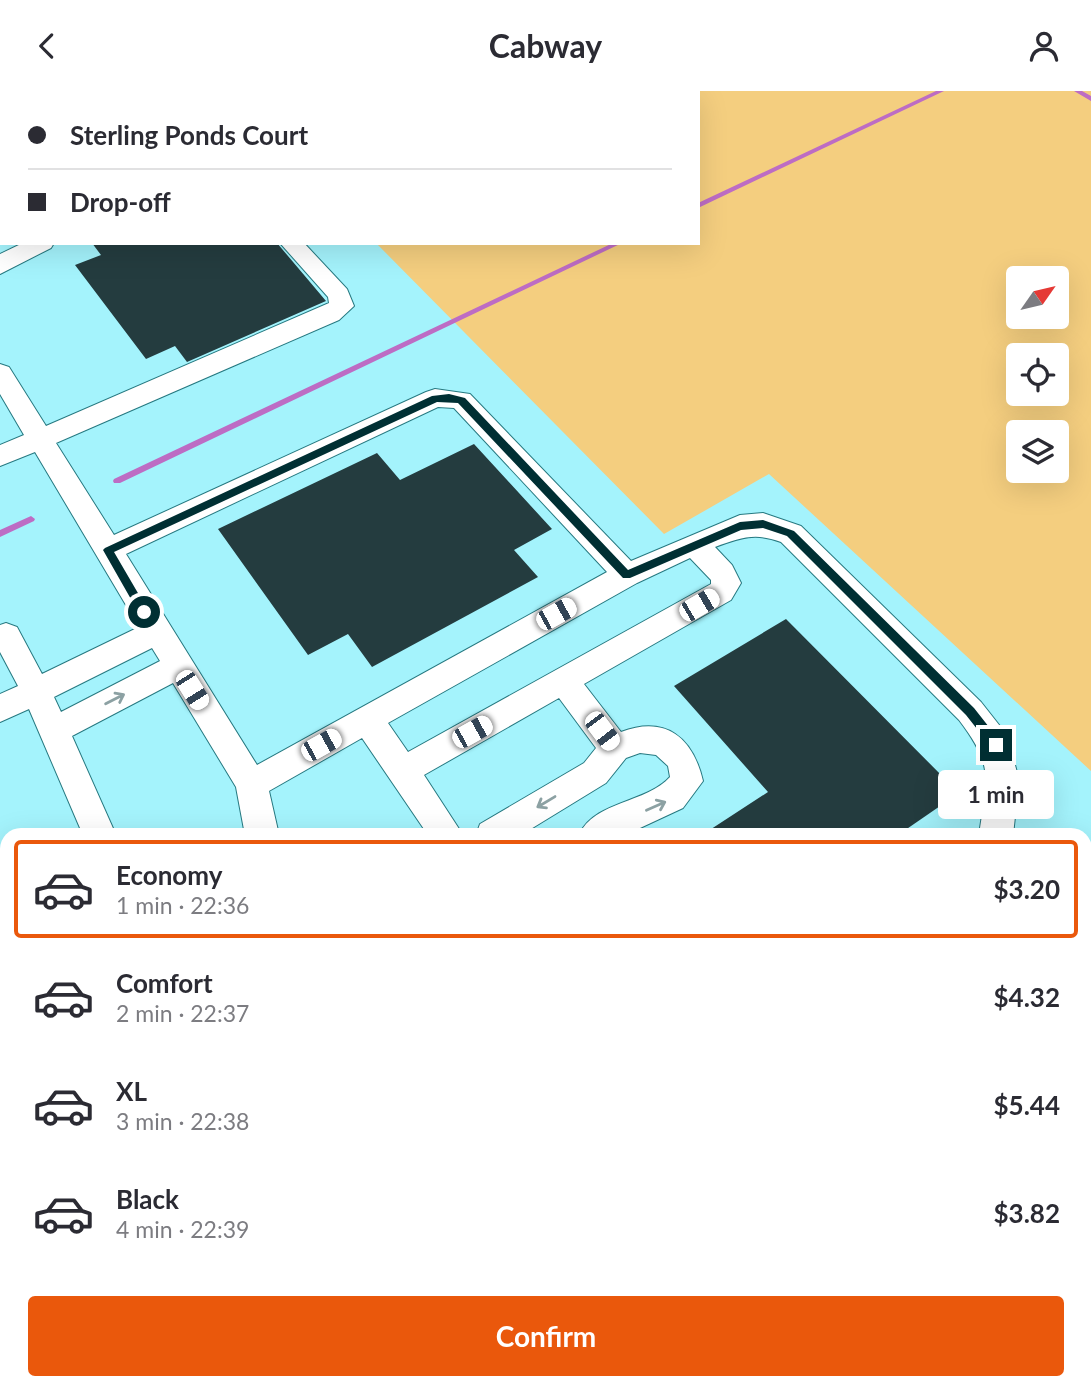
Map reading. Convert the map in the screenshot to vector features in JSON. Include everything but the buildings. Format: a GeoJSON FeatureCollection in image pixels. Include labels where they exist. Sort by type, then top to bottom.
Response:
{"type":"FeatureCollection","features":[{"type":"Feature","properties":{"kind":"street"},"geometry":{"type":"LineString","coordinates":[[0,267],[9,258],[38,245]]}},
{"type":"Feature","properties":{"kind":"street"},"geometry":{"type":"LineString","coordinates":[[0,456],[331,314],[342,306],[339,295],[293,245]]}},
{"type":"Feature","properties":{"kind":"street"},"geometry":{"type":"LineString","coordinates":[[0,373],[251,784],[260,827]]}},
{"type":"Feature","properties":{"kind":"street"},"geometry":{"type":"LineString","coordinates":[[108,550],[435,398],[449,397],[461,400],[627,575]]}},
{"type":"Feature","properties":{"kind":"street"},"geometry":{"type":"LineString","coordinates":[[251,784],[627,575],[740,526],[763,524],[791,534],[970,711],[996,745],[1003,780],[997,828]]}},
{"type":"Feature","properties":{"kind":"street"},"geometry":{"type":"LineString","coordinates":[[404,771],[721,592],[727,583],[722,573],[694,544]]}},
{"type":"Feature","properties":{"kind":"street"},"geometry":{"type":"LineString","coordinates":[[0,709],[156,632]]}},
{"type":"Feature","properties":{"kind":"street"},"geometry":{"type":"LineString","coordinates":[[0,638],[6,635],[36,691],[97,828]]}},
{"type":"Feature","properties":{"kind":"street"},"geometry":{"type":"LineString","coordinates":[[54,730],[178,666]]}},
{"type":"Feature","properties":{"kind":"street"},"geometry":{"type":"LineString","coordinates":[[564,681],[615,748]]}},
{"type":"Feature","properties":{"kind":"street"},"geometry":{"type":"LineString","coordinates":[[367,719],[442,828]]}},
{"type":"Feature","properties":{"kind":"street"},"geometry":{"type":"LineString","coordinates":[[504,828],[595,773],[615,748],[639,739],[664,743],[682,759],[687,781],[671,799],[631,814],[606,828]]}},
{"type":"Feature","properties":{"kind":"shaded area"},"geometry":{"type":"Polygon","coordinates":[[[700,91],[1091,91],[1091,771],[769,474],[664,534],[378,245],[700,245],[700,91]]]}},
{"type":"Feature","properties":{"kind":"waterway"},"geometry":{"type":"LineString","coordinates":[[700,205],[941,91]]}},
{"type":"Feature","properties":{"kind":"waterway"},"geometry":{"type":"LineString","coordinates":[[1077,91],[1091,99]]}},
{"type":"Feature","properties":{"kind":"waterway"},"geometry":{"type":"LineString","coordinates":[[117,481],[615,245]]}},
{"type":"Feature","properties":{"kind":"waterway"},"geometry":{"type":"LineString","coordinates":[[0,534],[31,519]]}},
{"type":"Feature","properties":{"kind":"route"},"geometry":{"type":"LineString","coordinates":[[144,612],[108,550],[435,398],[449,397],[461,400],[627,575],[740,526],[763,524],[791,534],[970,711],[996,745]]}}]}
